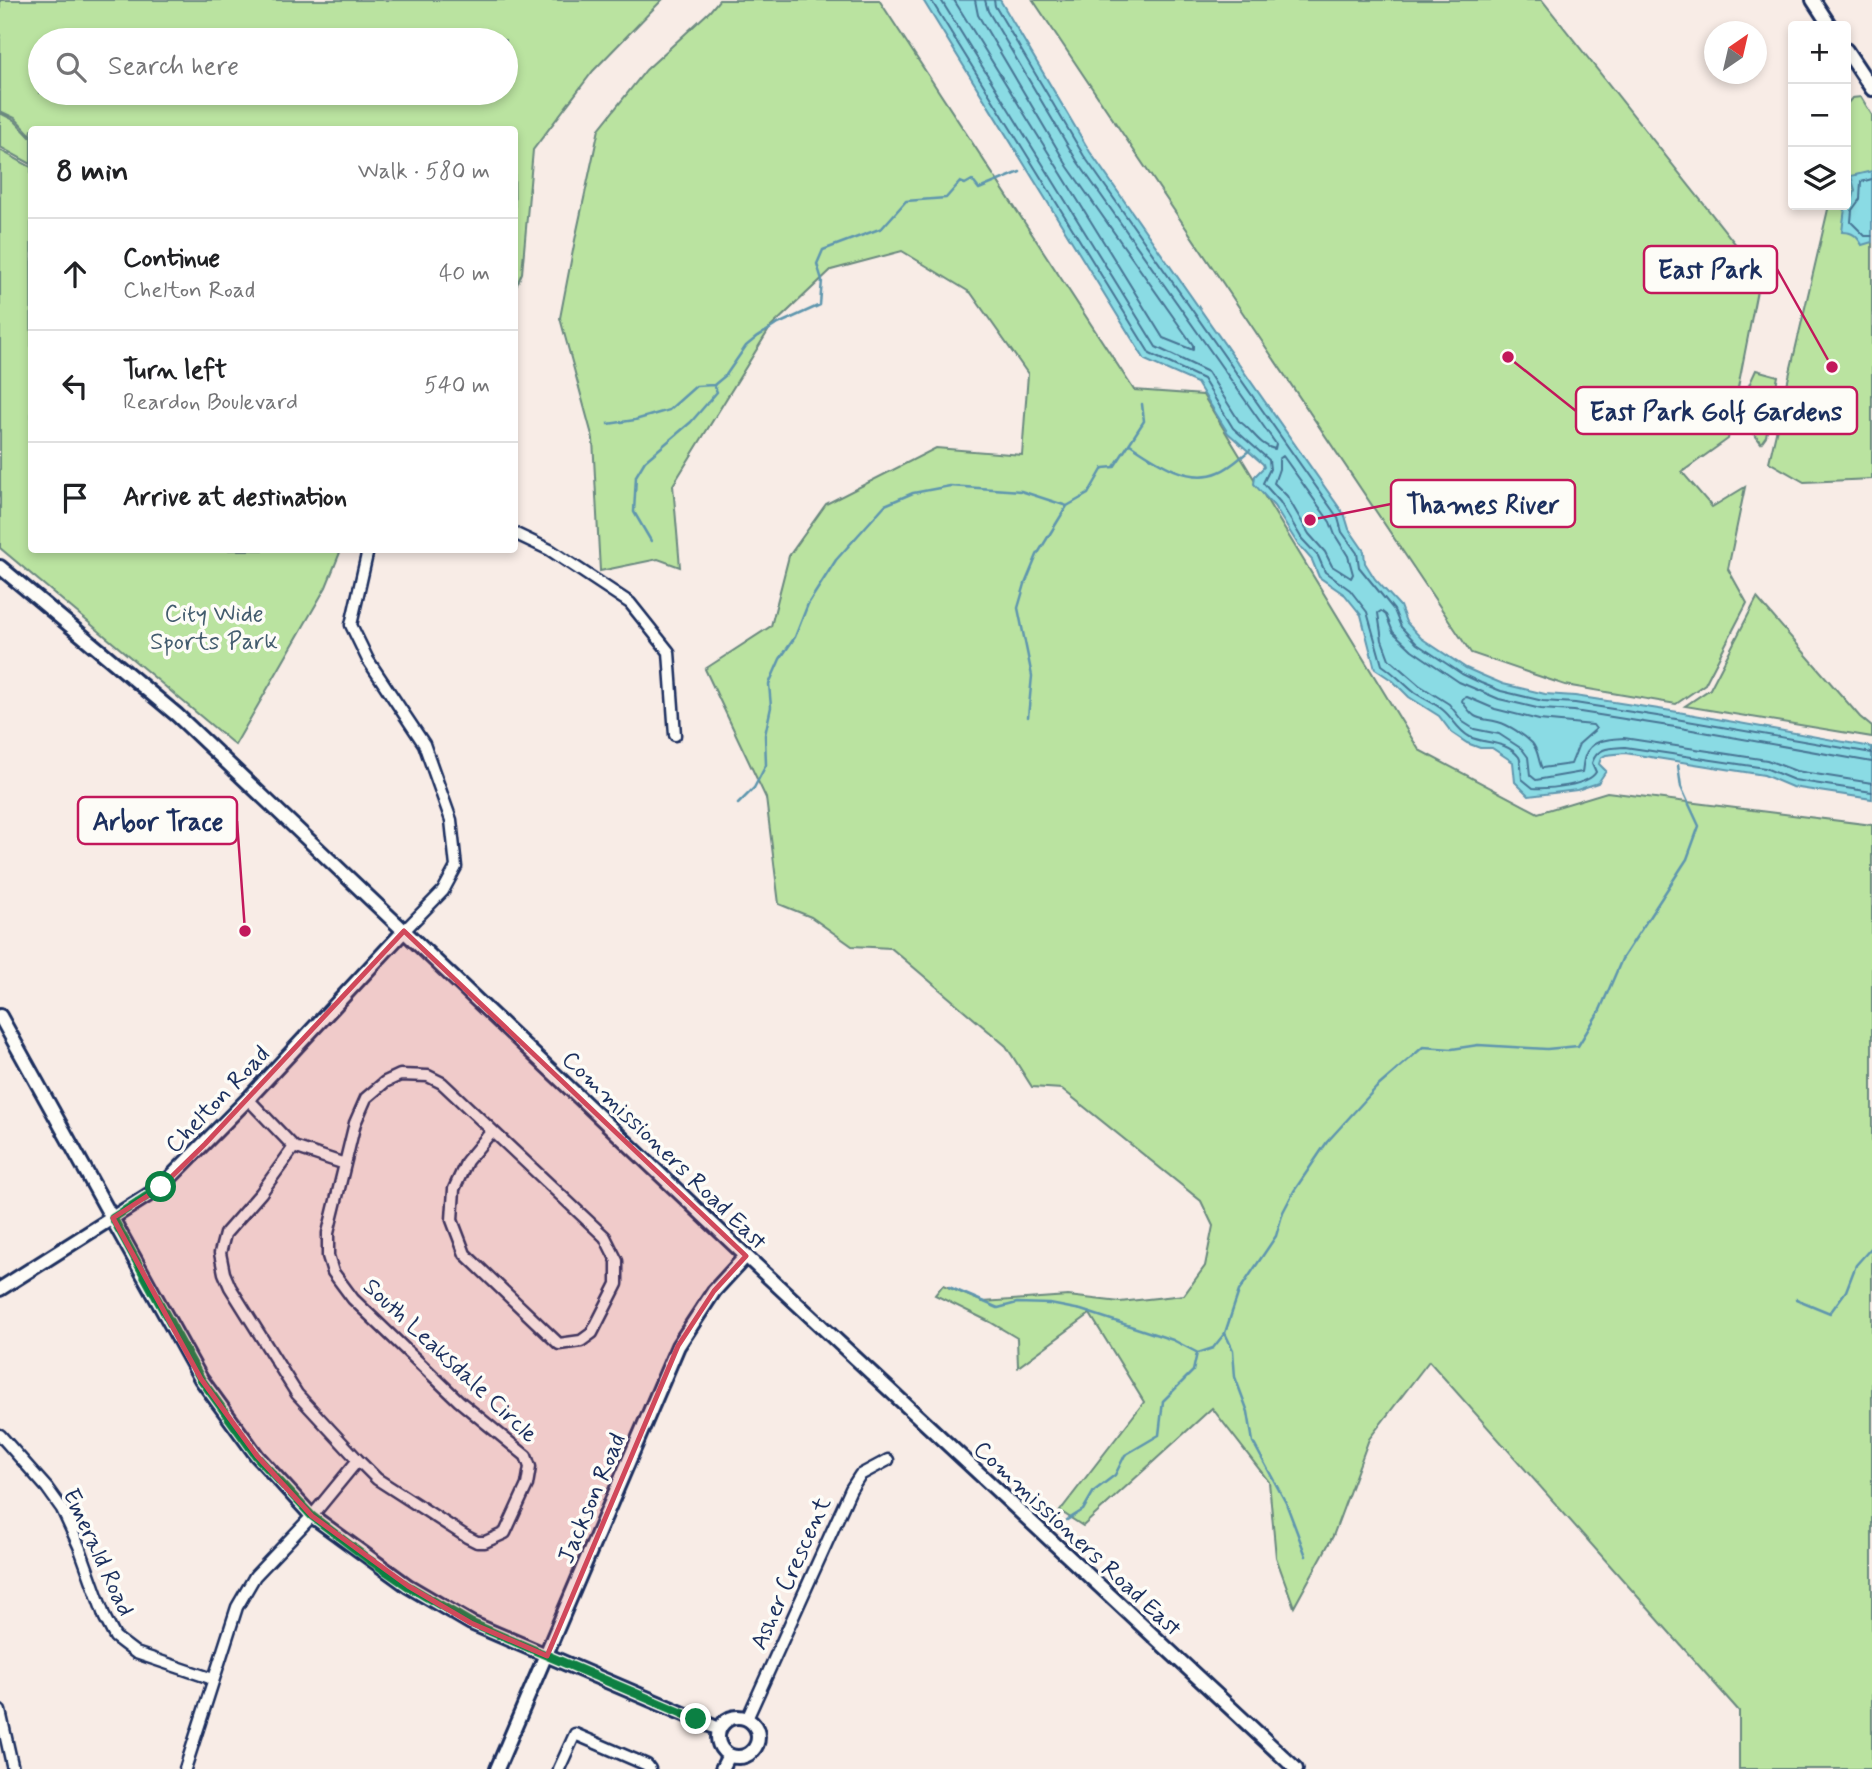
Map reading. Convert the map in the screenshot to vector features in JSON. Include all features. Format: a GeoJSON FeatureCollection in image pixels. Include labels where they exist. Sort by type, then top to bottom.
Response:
{"type":"FeatureCollection","features":[{"type":"Feature","properties":{"kind":"main road"},"geometry":{"type":"LineString","coordinates":[[1813,0],[1827,21]]}},
{"type":"Feature","properties":{"kind":"main road"},"geometry":{"type":"LineString","coordinates":[[1851,58],[1872,89]]}},
{"type":"Feature","properties":{"kind":"main road","name":"Commissioners Road East"},"geometry":{"type":"LineString","coordinates":[[0,568],[177,715],[746,1256],[1296,1769]]}},
{"type":"Feature","properties":{"kind":"main road","name":"Chelton Road"},"geometry":{"type":"LineString","coordinates":[[1,1285],[161,1187],[248,1100],[404,931]]}},
{"type":"Feature","properties":{"kind":"main road"},"geometry":{"type":"LineString","coordinates":[[0,1016],[201,1379],[257,1457],[312,1516],[408,1586],[471,1623],[719,1729]]}},
{"type":"Feature","properties":{"kind":"main road","name":"Jackson Road"},"geometry":{"type":"LineString","coordinates":[[498,1769],[678,1346],[714,1291],[746,1256]]}},
{"type":"Feature","properties":{"kind":"main road"},"geometry":{"type":"LineString","coordinates":[[731,1718],[747,1719],[754,1724],[757,1732],[756,1745],[745,1756],[729,1755],[720,1746],[719,1729],[731,1718]]}},
{"type":"Feature","properties":{"kind":"main road"},"geometry":{"type":"LineString","coordinates":[[722,1769],[729,1755]]}},
{"type":"Feature","properties":{"kind":"street"},"geometry":{"type":"LineString","coordinates":[[518,535],[550,550],[629,603],[661,642],[668,652],[675,735]]}},
{"type":"Feature","properties":{"kind":"street"},"geometry":{"type":"LineString","coordinates":[[368,553],[351,625],[368,660],[424,744],[451,820],[456,867],[443,891],[404,931]]}},
{"type":"Feature","properties":{"kind":"street"},"geometry":{"type":"LineString","coordinates":[[248,1100],[294,1147],[345,1164],[355,1123],[366,1098],[385,1082],[400,1075],[428,1076],[442,1083],[605,1237],[617,1261],[617,1283],[592,1333],[581,1341],[559,1344],[465,1254],[452,1220],[454,1189],[467,1161],[492,1131]]}},
{"type":"Feature","properties":{"kind":"street","name":"South Leaksdale Circle"},"geometry":{"type":"LineString","coordinates":[[294,1147],[261,1194],[225,1234],[220,1253],[230,1287],[297,1394],[377,1479],[477,1542],[492,1541],[505,1533],[527,1485],[530,1467],[526,1456],[516,1445],[459,1401],[353,1299],[338,1280],[328,1256],[328,1233],[345,1164]]}},
{"type":"Feature","properties":{"kind":"street","name":"Emerald Road"},"geometry":{"type":"LineString","coordinates":[[0,1435],[62,1509],[115,1637],[136,1653],[214,1679]]}},
{"type":"Feature","properties":{"kind":"street"},"geometry":{"type":"LineString","coordinates":[[0,1453],[9,1445]]}},
{"type":"Feature","properties":{"kind":"street"},"geometry":{"type":"LineString","coordinates":[[185,1769],[237,1607],[255,1576],[312,1516],[358,1460]]}},
{"type":"Feature","properties":{"kind":"street","name":"Asher Crescent"},"geometry":{"type":"LineString","coordinates":[[747,1719],[851,1489],[860,1475],[888,1460]]}},
{"type":"Feature","properties":{"kind":"street"},"geometry":{"type":"LineString","coordinates":[[0,1711],[13,1769]]}},
{"type":"Feature","properties":{"kind":"street"},"geometry":{"type":"LineString","coordinates":[[559,1769],[575,1734],[647,1765],[650,1769]]}},
{"type":"Feature","properties":{"kind":"highlighted area"},"geometry":{"type":"Polygon","coordinates":[[[404,931],[746,1256],[714,1291],[678,1346],[547,1656],[471,1623],[408,1586],[312,1516],[257,1456],[201,1379],[113,1218],[161,1187],[205,1144],[404,931]]]}},
{"type":"Feature","properties":{"kind":"green space"},"geometry":{"type":"Polygon","coordinates":[[[0,0],[662,0],[593,71],[533,150],[522,273],[518,282],[518,126],[28,126],[28,132],[15,118],[0,111],[0,0]]]}},
{"type":"Feature","properties":{"kind":"green space"},"geometry":{"type":"Polygon","coordinates":[[[719,0],[879,0],[1134,390],[1203,395],[1419,750],[1538,813],[1607,792],[1872,825],[1872,1769],[1739,1769],[1739,1711],[1429,1361],[1369,1439],[1333,1536],[1294,1607],[1276,1557],[1269,1482],[1212,1408],[1083,1526],[1060,1511],[1144,1402],[1090,1314],[1018,1367],[1017,1338],[935,1295],[943,1285],[983,1302],[1068,1296],[1120,1302],[1184,1295],[1205,1266],[1213,1226],[1201,1201],[1062,1089],[1032,1087],[1006,1046],[891,948],[852,946],[811,917],[779,904],[766,798],[705,669],[771,626],[789,556],[826,504],[936,448],[1022,455],[1028,374],[971,293],[902,251],[831,270],[770,328],[673,485],[680,567],[658,559],[600,571],[593,439],[560,318],[575,240],[599,129],[646,70],[719,0]]]}},
{"type":"Feature","properties":{"kind":"green space"},"geometry":{"type":"Polygon","coordinates":[[[1033,0],[1542,0],[1760,275],[1728,439],[1682,472],[1712,507],[1745,487],[1728,569],[1747,603],[1705,684],[1676,704],[1565,685],[1471,653],[1033,0]]]}},
{"type":"Feature","properties":{"kind":"green space"},"geometry":{"type":"Polygon","coordinates":[[[1861,97],[1872,115],[1872,479],[1804,482],[1769,462],[1828,210],[1851,210],[1852,98],[1861,97]]]}},
{"type":"Feature","properties":{"kind":"green space"},"geometry":{"type":"Polygon","coordinates":[[[0,113],[14,120],[28,135],[28,162],[0,147],[0,113]]]}},
{"type":"Feature","properties":{"kind":"green space","name":"City Wide Sports Park"},"geometry":{"type":"Polygon","coordinates":[[[0,150],[28,165],[28,553],[340,553],[326,587],[235,745],[0,548],[0,150]]]}},
{"type":"Feature","properties":{"kind":"green space"},"geometry":{"type":"Polygon","coordinates":[[[1756,370],[1778,376],[1766,436],[1761,443],[1751,430],[1744,427],[1741,413],[1744,398],[1756,370]]]}},
{"type":"Feature","properties":{"kind":"green space"},"geometry":{"type":"Polygon","coordinates":[[[1757,598],[1860,717],[1872,727],[1872,737],[1685,706],[1710,689],[1757,598]]]}},
{"type":"Feature","properties":{"kind":"water"},"geometry":{"type":"Polygon","coordinates":[[[923,0],[1000,0],[1090,152],[1345,516],[1349,529],[1364,551],[1365,563],[1375,579],[1400,606],[1406,622],[1421,638],[1466,668],[1503,684],[1545,694],[1678,712],[1872,747],[1872,799],[1792,787],[1764,775],[1625,753],[1601,758],[1599,764],[1606,771],[1598,783],[1577,790],[1529,796],[1515,782],[1513,762],[1492,748],[1480,748],[1452,733],[1439,716],[1409,697],[1393,681],[1375,669],[1361,615],[1345,595],[1319,577],[1312,560],[1297,543],[1274,506],[1254,484],[1255,476],[1264,467],[1263,464],[1228,433],[1197,383],[1145,360],[923,0]]]}},
{"type":"Feature","properties":{"kind":"water"},"geometry":{"type":"Polygon","coordinates":[[[1872,171],[1872,242],[1862,245],[1854,235],[1842,232],[1845,210],[1851,210],[1855,190],[1851,176],[1872,171]]]}},
{"type":"Feature","properties":{"kind":"waterway"},"geometry":{"type":"LineString","coordinates":[[608,424],[635,420],[669,410],[696,386],[714,385],[726,375],[746,346],[757,337],[820,305],[822,280],[817,264],[823,250],[882,228],[906,201],[946,198],[960,182],[965,184],[972,180],[979,189],[1020,172]]}},
{"type":"Feature","properties":{"kind":"waterway"},"geometry":{"type":"LineString","coordinates":[[651,541],[634,512],[636,476],[645,461],[691,422],[717,392],[714,385]]}},
{"type":"Feature","properties":{"kind":"waterway"},"geometry":{"type":"LineString","coordinates":[[738,804],[754,788],[766,765],[765,735],[771,707],[769,684],[780,659],[795,637],[808,604],[836,560],[885,505],[913,493],[950,486],[1021,491],[1067,506],[1088,494],[1103,468],[1114,467],[1144,421],[1142,404]]}},
{"type":"Feature","properties":{"kind":"waterway"},"geometry":{"type":"LineString","coordinates":[[1130,444],[1173,469],[1196,476],[1223,470],[1250,450]]}},
{"type":"Feature","properties":{"kind":"waterway"},"geometry":{"type":"LineString","coordinates":[[1028,717],[1032,676],[1018,608],[1037,555],[1067,506]]}},
{"type":"Feature","properties":{"kind":"waterway"},"geometry":{"type":"LineString","coordinates":[[949,1287],[998,1308],[1017,1303],[1050,1304],[1081,1310],[1173,1340],[1198,1353],[1213,1348],[1225,1333],[1239,1291],[1276,1236],[1283,1212],[1294,1191],[1327,1142],[1376,1088],[1423,1047],[1452,1049],[1478,1045],[1547,1049],[1578,1046],[1600,1010],[1622,959],[1687,859],[1699,826],[1681,787],[1678,765]]}},
{"type":"Feature","properties":{"kind":"waterway"},"geometry":{"type":"LineString","coordinates":[[1796,1299],[1830,1313],[1846,1291],[1856,1265],[1872,1247]]}},
{"type":"Feature","properties":{"kind":"waterway"},"geometry":{"type":"LineString","coordinates":[[1225,1333],[1233,1350],[1235,1377],[1248,1412],[1253,1442],[1286,1503],[1306,1556]]}},
{"type":"Feature","properties":{"kind":"waterway"},"geometry":{"type":"LineString","coordinates":[[1067,1520],[1083,1510],[1094,1491],[1115,1475],[1125,1455],[1159,1435],[1163,1401],[1193,1371],[1197,1353]]}},
{"type":"Feature","properties":{"kind":"place","name":"East Park Golf Gardens"},"geometry":{"type":"Point","coordinates":[1508,357]}},
{"type":"Feature","properties":{"kind":"place","name":"East Park"},"geometry":{"type":"Point","coordinates":[1832,367]}},
{"type":"Feature","properties":{"kind":"place","name":"Thames River"},"geometry":{"type":"Point","coordinates":[1310,520]}},
{"type":"Feature","properties":{"kind":"place","name":"Arbor Trace"},"geometry":{"type":"Point","coordinates":[245,931]}},
{"type":"Feature","properties":{"kind":"route"},"geometry":{"type":"LineString","coordinates":[[161,1187],[113,1218],[201,1379],[257,1457],[312,1516],[408,1586],[471,1623],[696,1719]]}}]}
